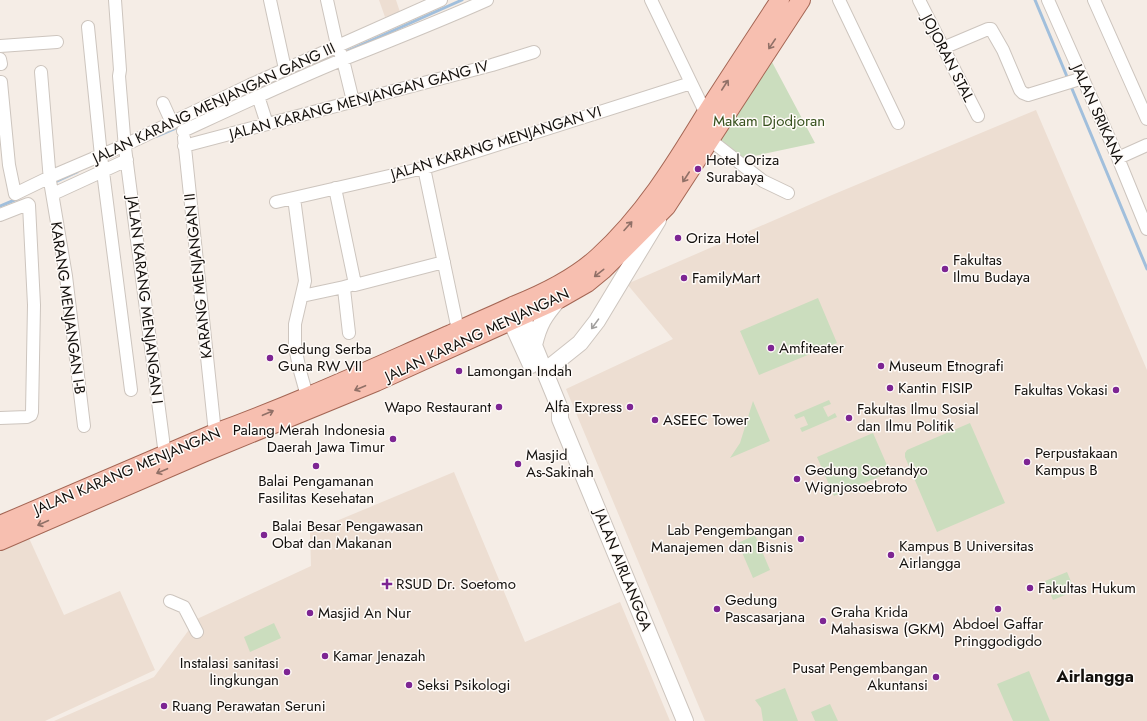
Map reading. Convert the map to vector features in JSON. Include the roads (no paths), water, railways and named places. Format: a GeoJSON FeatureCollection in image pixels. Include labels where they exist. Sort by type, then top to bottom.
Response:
{"type":"FeatureCollection","features":[{"type":"Feature","properties":{"kind":"main road","name":"JALAN KARANG MENJANGAN"},"geometry":{"type":"LineString","coordinates":[[545,371],[580,343],[597,321],[666,207],[712,135],[777,22],[780,0]]}},
{"type":"Feature","properties":{"kind":"main road","name":"JALAN KARANG MENJANGAN"},"geometry":{"type":"LineString","coordinates":[[0,525],[215,433],[252,426],[376,382],[514,313],[544,293],[575,276],[598,258],[637,216],[677,162],[706,114],[777,22],[801,0]]}},
{"type":"Feature","properties":{"kind":"main road","name":"JALAN KARANG MENJANGAN"},"geometry":{"type":"LineString","coordinates":[[0,541],[196,456],[307,396],[458,330],[559,299],[587,283],[604,269],[666,207]]}},
{"type":"Feature","properties":{"kind":"main road"},"geometry":{"type":"LineString","coordinates":[[534,345],[537,331],[545,314],[559,299]]}},
{"type":"Feature","properties":{"kind":"main road","name":"JALAN AIRLANGGA"},"geometry":{"type":"LineString","coordinates":[[514,313],[534,345],[545,371],[560,409],[560,419],[685,721]]}},
{"type":"Feature","properties":{"kind":"main road","name":"JALAN AIRLANGGA"},"geometry":{"type":"LineString","coordinates":[[514,313],[552,412],[560,419]]}},
{"type":"Feature","properties":{"kind":"street","name":"JALAN KARANG MENJANGAN I"},"geometry":{"type":"LineString","coordinates":[[115,0],[120,70],[119,76],[126,153],[165,455]]}},
{"type":"Feature","properties":{"kind":"street"},"geometry":{"type":"LineString","coordinates":[[270,0],[284,69]]}},
{"type":"Feature","properties":{"kind":"street"},"geometry":{"type":"LineString","coordinates":[[327,0],[353,101]]}},
{"type":"Feature","properties":{"kind":"street","name":"JALAN KARANG MENJANGAN GANG III"},"geometry":{"type":"LineString","coordinates":[[0,215],[20,201],[126,153],[172,123],[184,123],[284,69],[341,53],[440,0]]}},
{"type":"Feature","properties":{"kind":"street"},"geometry":{"type":"LineString","coordinates":[[184,123],[258,96],[341,53],[432,23],[488,0]]}},
{"type":"Feature","properties":{"kind":"street"},"geometry":{"type":"LineString","coordinates":[[651,0],[706,114],[712,135],[763,181],[788,193]]}},
{"type":"Feature","properties":{"kind":"street"},"geometry":{"type":"LineString","coordinates":[[839,0],[898,123]]}},
{"type":"Feature","properties":{"kind":"street","name":"JOJORAN STAL"},"geometry":{"type":"LineString","coordinates":[[919,0],[978,116]]}},
{"type":"Feature","properties":{"kind":"street","name":"JALAN SRIKANA"},"geometry":{"type":"LineString","coordinates":[[1048,0],[1074,81],[1118,158],[1147,229]]}},
{"type":"Feature","properties":{"kind":"street"},"geometry":{"type":"LineString","coordinates":[[1094,0],[1147,119]]}},
{"type":"Feature","properties":{"kind":"street"},"geometry":{"type":"LineString","coordinates":[[426,8],[432,23]]}},
{"type":"Feature","properties":{"kind":"street"},"geometry":{"type":"LineString","coordinates":[[88,27],[102,163],[131,390]]}},
{"type":"Feature","properties":{"kind":"street"},"geometry":{"type":"LineString","coordinates":[[943,48],[990,29],[994,32],[1022,93],[1032,95],[1074,81]]}},
{"type":"Feature","properties":{"kind":"street"},"geometry":{"type":"LineString","coordinates":[[0,46],[57,42]]}},
{"type":"Feature","properties":{"kind":"street","name":"JALAN KARANG MENJANGAN GANG IV"},"geometry":{"type":"LineString","coordinates":[[184,146],[492,65],[534,52]]}},
{"type":"Feature","properties":{"kind":"street","name":"KARANG MENJANGAN I-B"},"geometry":{"type":"LineString","coordinates":[[41,72],[51,186],[66,276],[84,426]]}},
{"type":"Feature","properties":{"kind":"street"},"geometry":{"type":"LineString","coordinates":[[0,418],[27,417],[32,412],[34,305],[29,205],[20,201],[4,167],[1,82]]}},
{"type":"Feature","properties":{"kind":"street","name":"JALAN KARANG MENJANGAN VI"},"geometry":{"type":"LineString","coordinates":[[276,202],[424,168],[691,83]]}},
{"type":"Feature","properties":{"kind":"street"},"geometry":{"type":"LineString","coordinates":[[258,96],[267,124]]}},
{"type":"Feature","properties":{"kind":"street"},"geometry":{"type":"LineString","coordinates":[[163,103],[172,123]]}},
{"type":"Feature","properties":{"kind":"street","name":"KARANG MENJANGAN II"},"geometry":{"type":"LineString","coordinates":[[184,123],[184,146],[215,433]]}},
{"type":"Feature","properties":{"kind":"street"},"geometry":{"type":"LineString","coordinates":[[1118,158],[1147,144]]}},
{"type":"Feature","properties":{"kind":"street"},"geometry":{"type":"LineString","coordinates":[[51,186],[102,163]]}},
{"type":"Feature","properties":{"kind":"street"},"geometry":{"type":"LineString","coordinates":[[424,168],[458,330]]}},
{"type":"Feature","properties":{"kind":"street"},"geometry":{"type":"LineString","coordinates":[[335,188],[350,286],[349,333]]}},
{"type":"Feature","properties":{"kind":"street"},"geometry":{"type":"LineString","coordinates":[[294,198],[304,274],[304,288],[295,324],[295,347],[307,396]]}},
{"type":"Feature","properties":{"kind":"street"},"geometry":{"type":"LineString","coordinates":[[302,296],[350,286],[444,262]]}},
{"type":"Feature","properties":{"kind":"street"},"geometry":{"type":"LineString","coordinates":[[170,601],[184,607],[197,632]]}},
{"type":"Feature","properties":{"kind":"waterway"},"geometry":{"type":"LineString","coordinates":[[343,53],[462,0]]}},
{"type":"Feature","properties":{"kind":"waterway"},"geometry":{"type":"LineString","coordinates":[[1035,0],[1068,79]]}},
{"type":"Feature","properties":{"kind":"waterway"},"geometry":{"type":"LineString","coordinates":[[1070,84],[1147,269]]}},
{"type":"Feature","properties":{"kind":"waterway"},"geometry":{"type":"LineString","coordinates":[[157,136],[183,125]]}},
{"type":"Feature","properties":{"kind":"waterway"},"geometry":{"type":"LineString","coordinates":[[53,183],[77,172]]}},
{"type":"Feature","properties":{"kind":"waterway"},"geometry":{"type":"LineString","coordinates":[[0,206],[17,199]]}},
{"type":"Feature","properties":{"kind":"place","name":"Hotel Oriza Surabaya"},"geometry":{"type":"Point","coordinates":[698,169]}},
{"type":"Feature","properties":{"kind":"place","name":"Oriza Hotel"},"geometry":{"type":"Point","coordinates":[678,238]}},
{"type":"Feature","properties":{"kind":"place","name":"Fakultas Ilmu Budaya"},"geometry":{"type":"Point","coordinates":[945,269]}},
{"type":"Feature","properties":{"kind":"place","name":"FamilyMart"},"geometry":{"type":"Point","coordinates":[684,278]}},
{"type":"Feature","properties":{"kind":"place","name":"Amfiteater"},"geometry":{"type":"Point","coordinates":[771,348]}},
{"type":"Feature","properties":{"kind":"place","name":"Gedung Serba Guna RW VII"},"geometry":{"type":"Point","coordinates":[270,358]}},
{"type":"Feature","properties":{"kind":"place","name":"Museum Etnografi"},"geometry":{"type":"Point","coordinates":[881,366]}},
{"type":"Feature","properties":{"kind":"place","name":"Lamongan Indah"},"geometry":{"type":"Point","coordinates":[459,371]}},
{"type":"Feature","properties":{"kind":"place","name":"Kantin FISIP"},"geometry":{"type":"Point","coordinates":[890,388]}},
{"type":"Feature","properties":{"kind":"place","name":"Fakultas Vokasi"},"geometry":{"type":"Point","coordinates":[1116,390]}},
{"type":"Feature","properties":{"kind":"place","name":"Wapo Restaurant"},"geometry":{"type":"Point","coordinates":[499,407]}},
{"type":"Feature","properties":{"kind":"place","name":"Alfa Express"},"geometry":{"type":"Point","coordinates":[630,407]}},
{"type":"Feature","properties":{"kind":"place","name":"Fakultas Ilmu Sosial dan Ilmu Politik"},"geometry":{"type":"Point","coordinates":[849,418]}},
{"type":"Feature","properties":{"kind":"place","name":"ASEEC Tower"},"geometry":{"type":"Point","coordinates":[655,420]}},
{"type":"Feature","properties":{"kind":"place","name":"Palang Merah Indonesia Daerah Jawa Timur"},"geometry":{"type":"Point","coordinates":[393,439]}},
{"type":"Feature","properties":{"kind":"place","name":"Perpustakaan Kampus B"},"geometry":{"type":"Point","coordinates":[1027,462]}},
{"type":"Feature","properties":{"kind":"place","name":"Masjid As-Sakinah"},"geometry":{"type":"Point","coordinates":[518,464]}},
{"type":"Feature","properties":{"kind":"place","name":"Balai Pengamanan Fasilitas Kesehatan"},"geometry":{"type":"Point","coordinates":[316,466]}},
{"type":"Feature","properties":{"kind":"place","name":"Gedung Soetandyo Wignjosoebroto"},"geometry":{"type":"Point","coordinates":[797,479]}},
{"type":"Feature","properties":{"kind":"place","name":"Balai Besar Pengawasan Obat dan Makanan"},"geometry":{"type":"Point","coordinates":[264,535]}},
{"type":"Feature","properties":{"kind":"place","name":"Lab Pengembangan Manajemen dan Bisnis"},"geometry":{"type":"Point","coordinates":[801,539]}},
{"type":"Feature","properties":{"kind":"place","name":"Kampus B Universitas Airlangga"},"geometry":{"type":"Point","coordinates":[891,555]}},
{"type":"Feature","properties":{"kind":"place","name":"RSUD Dr. Soetomo"},"geometry":{"type":"Point","coordinates":[387,584]}},
{"type":"Feature","properties":{"kind":"place","name":"Fakultas Hukum"},"geometry":{"type":"Point","coordinates":[1030,588]}},
{"type":"Feature","properties":{"kind":"place","name":"Gedung Pascasarjana"},"geometry":{"type":"Point","coordinates":[717,609]}},
{"type":"Feature","properties":{"kind":"place","name":"Abdoel Gaffar Pringgodigdo"},"geometry":{"type":"Point","coordinates":[998,609]}},
{"type":"Feature","properties":{"kind":"place","name":"Masjid An Nur"},"geometry":{"type":"Point","coordinates":[310,613]}},
{"type":"Feature","properties":{"kind":"place","name":"Graha Krida Mahasiswa (GKM)"},"geometry":{"type":"Point","coordinates":[823,621]}},
{"type":"Feature","properties":{"kind":"place","name":"Kamar Jenazah"},"geometry":{"type":"Point","coordinates":[325,656]}},
{"type":"Feature","properties":{"kind":"place","name":"Instalasi sanitasi lingkungan"},"geometry":{"type":"Point","coordinates":[287,672]}},
{"type":"Feature","properties":{"kind":"place","name":"Pusat Pengembangan Akuntansi"},"geometry":{"type":"Point","coordinates":[936,677]}},
{"type":"Feature","properties":{"kind":"place","name":"Seksi Psikologi"},"geometry":{"type":"Point","coordinates":[409,685]}},
{"type":"Feature","properties":{"kind":"place","name":"Ruang Perawatan Seruni"},"geometry":{"type":"Point","coordinates":[164,706]}},
{"type":"Feature","properties":{"kind":"district","name":"Airlangga"},"geometry":{"type":"Point","coordinates":[1095,676]}},
{"type":"Feature","properties":{"kind":"park label","name":"Makam Djodjoran"},"geometry":{"type":"Point","coordinates":[769,121]}}]}
